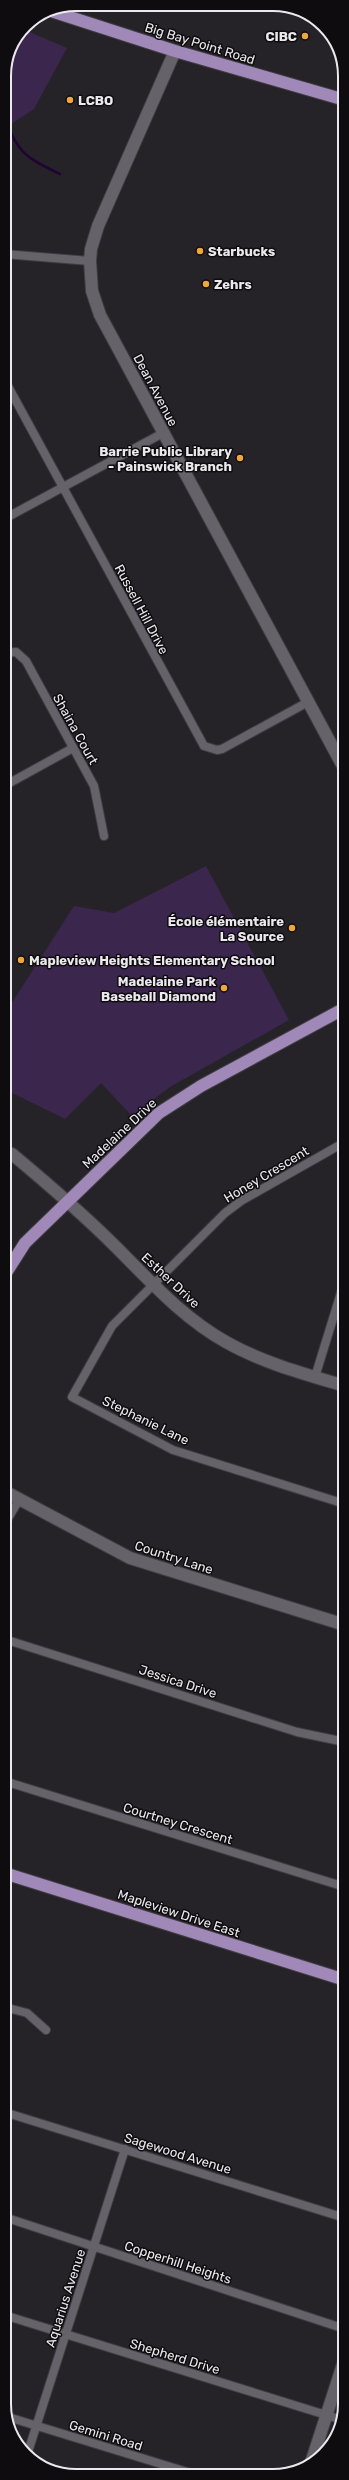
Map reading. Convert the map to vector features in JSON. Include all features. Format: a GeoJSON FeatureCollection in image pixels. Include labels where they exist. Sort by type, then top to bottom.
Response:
{"type":"FeatureCollection","features":[{"type":"Feature","properties":{"kind":"main road","name":"Big Bay Point Road"},"geometry":{"type":"LineString","coordinates":[[59,14],[175,51],[338,98]]}},
{"type":"Feature","properties":{"kind":"main road"},"geometry":{"type":"LineString","coordinates":[[318,91],[331,90],[338,92]]}},
{"type":"Feature","properties":{"kind":"main road","name":"Madelaine Drive"},"geometry":{"type":"LineString","coordinates":[[11,1265],[23,1246],[144,1125],[166,1108],[338,1012]]}},
{"type":"Feature","properties":{"kind":"main road","name":"Mapleview Drive East"},"geometry":{"type":"LineString","coordinates":[[11,1875],[338,1978]]}},
{"type":"Feature","properties":{"kind":"street","name":"Dean Avenue"},"geometry":{"type":"LineString","coordinates":[[175,51],[98,226],[90,261],[92,291],[100,315],[338,757]]}},
{"type":"Feature","properties":{"kind":"street"},"geometry":{"type":"LineString","coordinates":[[11,255],[90,261]]}},
{"type":"Feature","properties":{"kind":"street","name":"Russell Hill Drive"},"geometry":{"type":"LineString","coordinates":[[11,392],[204,746],[216,750],[222,749],[308,702]]}},
{"type":"Feature","properties":{"kind":"street"},"geometry":{"type":"LineString","coordinates":[[11,515],[163,433]]}},
{"type":"Feature","properties":{"kind":"street","name":"Shaina Court"},"geometry":{"type":"LineString","coordinates":[[11,652],[22,655],[94,786],[104,836]]}},
{"type":"Feature","properties":{"kind":"street"},"geometry":{"type":"LineString","coordinates":[[11,782],[73,748]]}},
{"type":"Feature","properties":{"kind":"street","name":"Honey Crescent"},"geometry":{"type":"LineString","coordinates":[[153,1284],[234,1206],[338,1146]]}},
{"type":"Feature","properties":{"kind":"street","name":"Esther Drive"},"geometry":{"type":"LineString","coordinates":[[11,1154],[68,1200],[153,1284],[190,1318],[225,1342],[263,1360],[338,1384]]}},
{"type":"Feature","properties":{"kind":"street","name":"Stephanie Lane"},"geometry":{"type":"LineString","coordinates":[[153,1284],[108,1330],[72,1397],[173,1450],[338,1502]]}},
{"type":"Feature","properties":{"kind":"street"},"geometry":{"type":"LineString","coordinates":[[314,1377],[338,1302]]}},
{"type":"Feature","properties":{"kind":"street","name":"Country Lane"},"geometry":{"type":"LineString","coordinates":[[11,1495],[125,1556],[338,1623]]}},
{"type":"Feature","properties":{"kind":"street"},"geometry":{"type":"LineString","coordinates":[[11,1513],[19,1500]]}},
{"type":"Feature","properties":{"kind":"street","name":"Jessica Drive"},"geometry":{"type":"LineString","coordinates":[[11,1641],[297,1732],[338,1741]]}},
{"type":"Feature","properties":{"kind":"street","name":"Courtney Crescent"},"geometry":{"type":"LineString","coordinates":[[11,1783],[338,1885]]}},
{"type":"Feature","properties":{"kind":"street"},"geometry":{"type":"LineString","coordinates":[[11,2009],[27,2013],[46,2030]]}},
{"type":"Feature","properties":{"kind":"street","name":"Sagewood Avenue"},"geometry":{"type":"LineString","coordinates":[[11,2114],[338,2216]]}},
{"type":"Feature","properties":{"kind":"street","name":"Aquarius Avenue"},"geometry":{"type":"LineString","coordinates":[[29,2449],[124,2150]]}},
{"type":"Feature","properties":{"kind":"street","name":"Copperhill Heights"},"geometry":{"type":"LineString","coordinates":[[11,2219],[338,2327]]}},
{"type":"Feature","properties":{"kind":"street","name":"Shepherd Drive"},"geometry":{"type":"LineString","coordinates":[[11,2317],[336,2418]]}},
{"type":"Feature","properties":{"kind":"street"},"geometry":{"type":"LineString","coordinates":[[314,2453],[338,2379]]}},
{"type":"Feature","properties":{"kind":"street","name":"Gemini Road"},"geometry":{"type":"LineString","coordinates":[[13,2419],[177,2469]]}},
{"type":"Feature","properties":{"kind":"shaded area"},"geometry":{"type":"Polygon","coordinates":[[[29,32],[67,48],[34,109],[11,124],[12,64],[16,51],[29,32]]]}},
{"type":"Feature","properties":{"kind":"shaded area"},"geometry":{"type":"Polygon","coordinates":[[[206,866],[289,1020],[170,1087],[132,1116],[101,1083],[65,1119],[11,1092],[11,1004],[74,906],[114,913],[206,866]]]}},
{"type":"Feature","properties":{"kind":"waterway"},"geometry":{"type":"LineString","coordinates":[[11,134],[24,153],[60,174]]}},
{"type":"Feature","properties":{"kind":"place","name":"CIBC"},"geometry":{"type":"Point","coordinates":[305,36]}},
{"type":"Feature","properties":{"kind":"place","name":"LCBO"},"geometry":{"type":"Point","coordinates":[70,100]}},
{"type":"Feature","properties":{"kind":"place","name":"Starbucks"},"geometry":{"type":"Point","coordinates":[200,251]}},
{"type":"Feature","properties":{"kind":"place","name":"Zehrs"},"geometry":{"type":"Point","coordinates":[206,284]}},
{"type":"Feature","properties":{"kind":"place","name":"Barrie Public Library - Painswick Branch"},"geometry":{"type":"Point","coordinates":[240,458]}},
{"type":"Feature","properties":{"kind":"place","name":"École élémentaire La Source"},"geometry":{"type":"Point","coordinates":[292,928]}},
{"type":"Feature","properties":{"kind":"place","name":"Mapleview Heights Elementary School"},"geometry":{"type":"Point","coordinates":[21,960]}},
{"type":"Feature","properties":{"kind":"place","name":"Madelaine Park Baseball Diamond"},"geometry":{"type":"Point","coordinates":[224,988]}}]}
